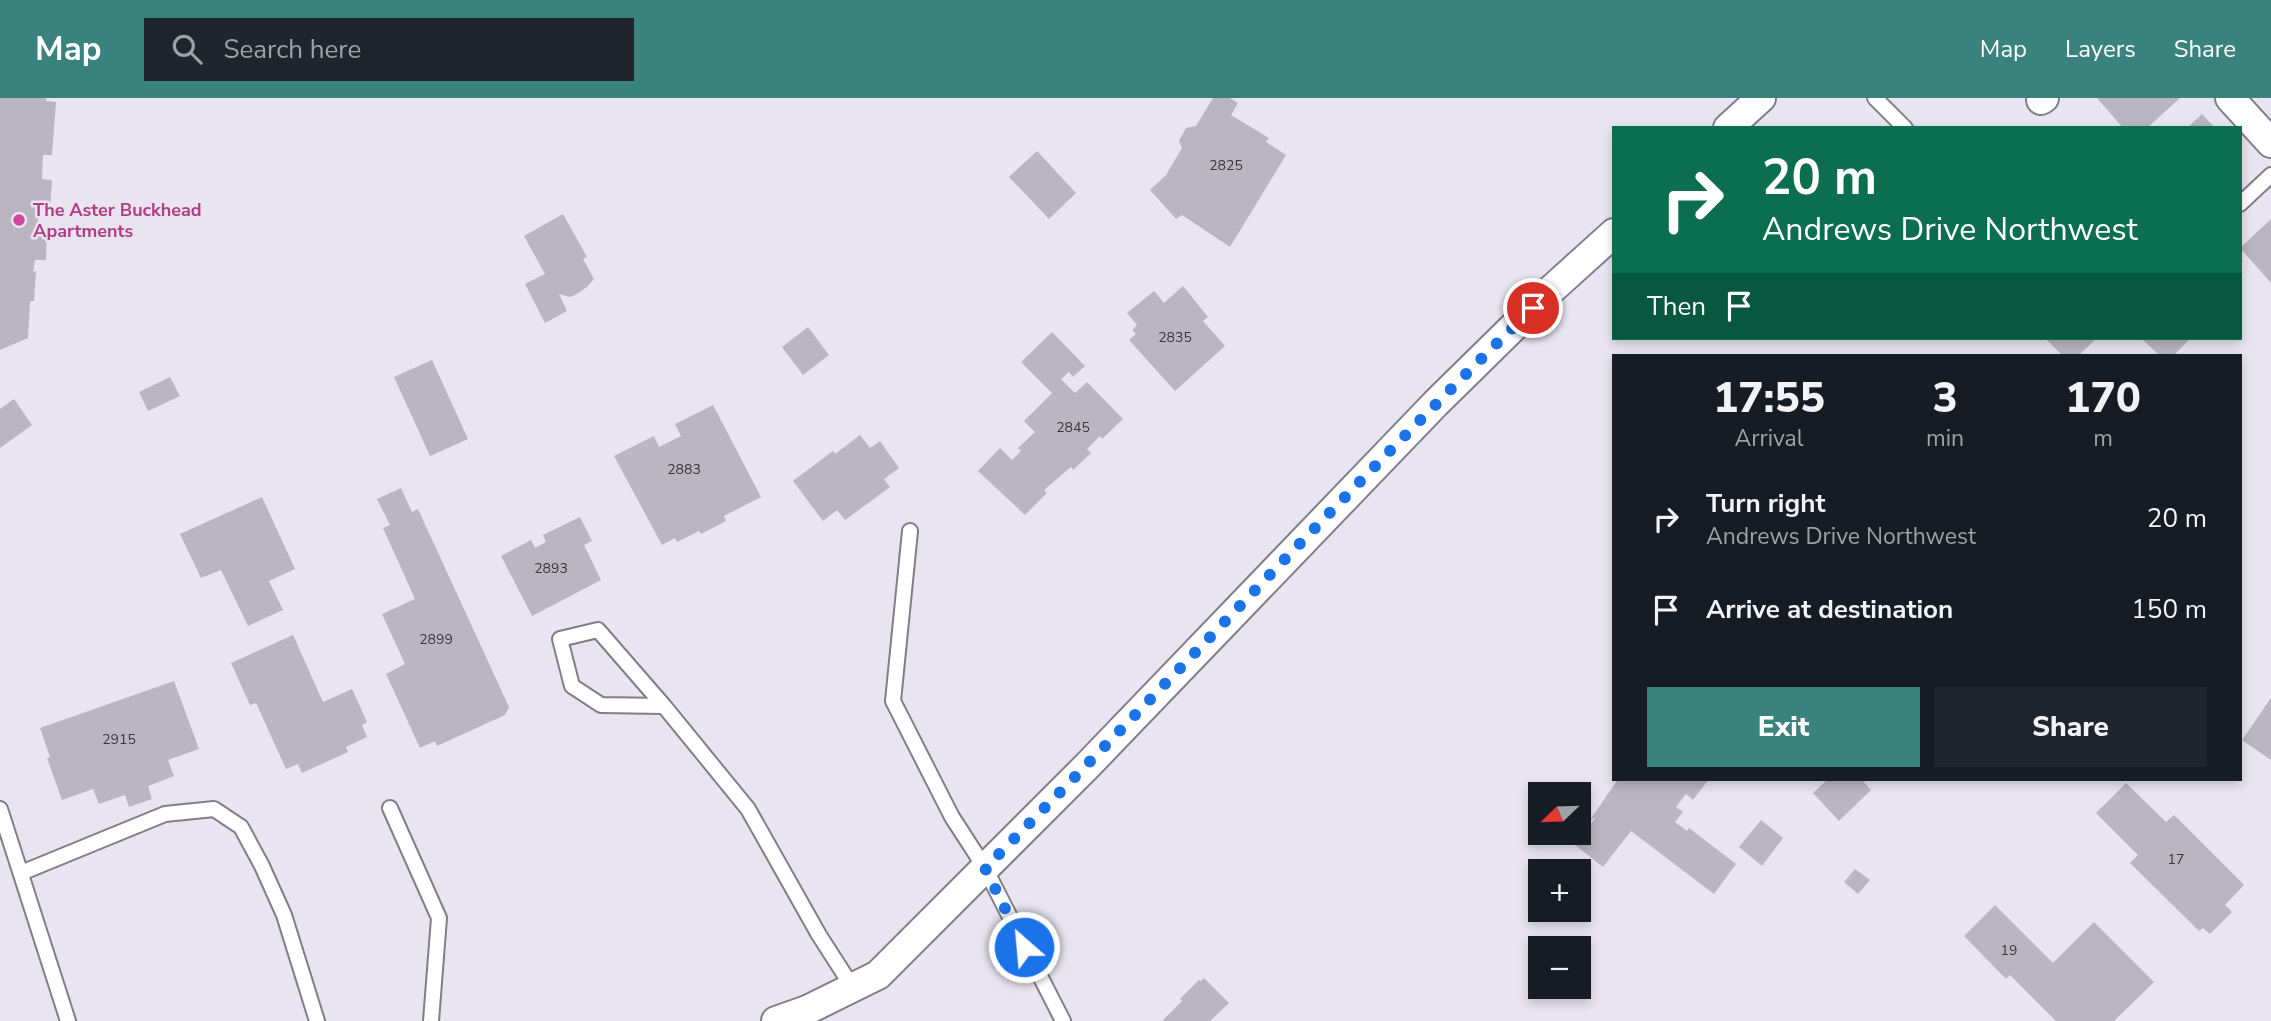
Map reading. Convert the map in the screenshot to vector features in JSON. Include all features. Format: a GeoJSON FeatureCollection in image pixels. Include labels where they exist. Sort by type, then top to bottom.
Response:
{"type":"FeatureCollection","features":[{"type":"Feature","properties":{"kind":"street"},"geometry":{"type":"LineString","coordinates":[[1730,126],[1761,98]]}},
{"type":"Feature","properties":{"kind":"street"},"geometry":{"type":"LineString","coordinates":[[2230,98],[2271,143]]}},
{"type":"Feature","properties":{"kind":"street"},"geometry":{"type":"LineString","coordinates":[[776,1021],[804,1015],[878,975],[1089,764],[1436,403],[1552,289],[1612,235]]}},
{"type":"Feature","properties":{"kind":"lane"},"geometry":{"type":"LineString","coordinates":[[1875,98],[1903,126]]}},
{"type":"Feature","properties":{"kind":"lane"},"geometry":{"type":"LineString","coordinates":[[2242,202],[2271,176]]}},
{"type":"Feature","properties":{"kind":"lane"},"geometry":{"type":"LineString","coordinates":[[910,531],[893,701],[952,817],[985,868],[1063,1021]]}},
{"type":"Feature","properties":{"kind":"lane"},"geometry":{"type":"LineString","coordinates":[[664,706],[601,705],[572,685],[559,639],[597,630],[664,706],[748,809],[853,988]]}},
{"type":"Feature","properties":{"kind":"lane"},"geometry":{"type":"LineString","coordinates":[[390,808],[439,918],[431,1021]]}},
{"type":"Feature","properties":{"kind":"lane"},"geometry":{"type":"LineString","coordinates":[[0,809],[68,1021]]}},
{"type":"Feature","properties":{"kind":"lane"},"geometry":{"type":"LineString","coordinates":[[21,873],[165,814],[214,809],[241,827],[262,866],[284,915],[317,1021]]}},
{"type":"Feature","properties":{"kind":"building","name":"The Aster Buckhead Apartments"},"geometry":{"type":"Polygon","coordinates":[[[0,98],[46,98],[46,101],[56,102],[52,155],[43,155],[42,179],[52,180],[50,209],[39,208],[37,231],[47,232],[46,260],[35,260],[34,301],[30,301],[28,338],[0,350],[0,98]]]}},
{"type":"Feature","properties":{"kind":"building"},"geometry":{"type":"Polygon","coordinates":[[[1213,98],[1230,98],[1238,103],[1231,115],[1269,138],[1266,142],[1286,155],[1230,247],[1182,215],[1176,219],[1150,190],[1166,175],[1182,148],[1179,141],[1186,128],[1196,126],[1213,98]]]}},
{"type":"Feature","properties":{"kind":"building"},"geometry":{"type":"Polygon","coordinates":[[[2097,98],[2180,98],[2149,126],[2121,126],[2097,98]]]}},
{"type":"Feature","properties":{"kind":"building"},"geometry":{"type":"Polygon","coordinates":[[[2202,114],[2213,126],[2189,126],[2202,114]]]}},
{"type":"Feature","properties":{"kind":"building"},"geometry":{"type":"Polygon","coordinates":[[[1037,151],[1076,193],[1049,219],[1009,177],[1037,151]]]}},
{"type":"Feature","properties":{"kind":"building"},"geometry":{"type":"Polygon","coordinates":[[[563,214],[587,257],[583,259],[594,279],[575,295],[570,297],[559,294],[567,311],[545,323],[525,284],[545,274],[524,236],[563,214]]]}},
{"type":"Feature","properties":{"kind":"building"},"geometry":{"type":"Polygon","coordinates":[[[2271,219],[2271,283],[2242,250],[2242,246],[2271,219]]]}},
{"type":"Feature","properties":{"kind":"building"},"geometry":{"type":"Polygon","coordinates":[[[1183,286],[1208,317],[1203,321],[1225,346],[1175,391],[1129,340],[1136,334],[1132,330],[1137,325],[1127,313],[1154,291],[1164,303],[1183,286]]]}},
{"type":"Feature","properties":{"kind":"building"},"geometry":{"type":"Polygon","coordinates":[[[808,327],[829,355],[803,375],[782,347],[808,327]]]}},
{"type":"Feature","properties":{"kind":"building"},"geometry":{"type":"Polygon","coordinates":[[[1052,332],[1085,366],[1073,377],[1069,372],[1061,379],[1075,393],[1087,382],[1123,419],[1087,449],[1091,453],[1073,470],[1071,467],[1044,490],[1047,493],[1025,515],[978,471],[1000,448],[1012,460],[1021,451],[1018,448],[1035,432],[1024,421],[1052,393],[1021,362],[1052,332]]]}},
{"type":"Feature","properties":{"kind":"building"},"geometry":{"type":"Polygon","coordinates":[[[2047,340],[2095,340],[2080,354],[2061,354],[2047,340]]]}},
{"type":"Feature","properties":{"kind":"building"},"geometry":{"type":"Polygon","coordinates":[[[2143,340],[2189,340],[2175,354],[2158,354],[2143,340]]]}},
{"type":"Feature","properties":{"kind":"building"},"geometry":{"type":"Polygon","coordinates":[[[432,360],[468,439],[430,456],[394,377],[432,360]]]}},
{"type":"Feature","properties":{"kind":"building"},"geometry":{"type":"Polygon","coordinates":[[[170,377],[180,396],[148,411],[139,392],[170,377]]]}},
{"type":"Feature","properties":{"kind":"building"},"geometry":{"type":"Polygon","coordinates":[[[14,399],[32,425],[0,448],[0,409],[14,399]]]}},
{"type":"Feature","properties":{"kind":"building"},"geometry":{"type":"Polygon","coordinates":[[[713,405],[761,497],[724,516],[726,521],[701,534],[699,531],[677,542],[675,538],[662,545],[614,456],[654,436],[659,447],[681,436],[675,424],[713,405]]]}},
{"type":"Feature","properties":{"kind":"building"},"geometry":{"type":"Polygon","coordinates":[[[860,435],[870,448],[880,441],[899,468],[884,479],[890,487],[845,520],[837,510],[823,521],[793,481],[860,435]]]}},
{"type":"Feature","properties":{"kind":"building"},"geometry":{"type":"Polygon","coordinates":[[[401,488],[412,512],[418,509],[509,707],[505,715],[437,746],[435,741],[420,748],[386,674],[405,664],[382,614],[415,599],[383,528],[390,525],[377,499],[401,488]]]}},
{"type":"Feature","properties":{"kind":"building"},"geometry":{"type":"Polygon","coordinates":[[[262,497],[295,569],[269,581],[283,610],[248,626],[221,570],[201,578],[180,534],[262,497]]]}},
{"type":"Feature","properties":{"kind":"building"},"geometry":{"type":"Polygon","coordinates":[[[580,517],[592,541],[584,545],[601,580],[532,616],[501,556],[531,540],[535,548],[546,542],[543,535],[580,517]]]}},
{"type":"Feature","properties":{"kind":"building"},"geometry":{"type":"Polygon","coordinates":[[[293,635],[323,702],[352,689],[367,722],[362,725],[367,737],[346,747],[348,752],[302,773],[298,764],[286,769],[256,703],[250,705],[231,663],[293,635]]]}},
{"type":"Feature","properties":{"kind":"building"},"geometry":{"type":"Polygon","coordinates":[[[174,681],[199,749],[168,760],[174,776],[148,786],[152,799],[129,807],[125,795],[99,804],[93,789],[62,800],[40,728],[174,681]]]}},
{"type":"Feature","properties":{"kind":"building"},"geometry":{"type":"Polygon","coordinates":[[[2271,698],[2271,760],[2242,740],[2271,698]]]}},
{"type":"Feature","properties":{"kind":"building"},"geometry":{"type":"Polygon","coordinates":[[[1617,781],[1707,781],[1693,800],[1686,794],[1676,807],[1683,812],[1675,822],[1687,831],[1689,828],[1736,864],[1714,894],[1631,831],[1603,867],[1575,845],[1591,845],[1591,824],[1596,817],[1591,820],[1617,781]]]}},
{"type":"Feature","properties":{"kind":"building"},"geometry":{"type":"Polygon","coordinates":[[[1826,781],[1863,781],[1871,790],[1839,821],[1813,793],[1826,781]]]}},
{"type":"Feature","properties":{"kind":"building"},"geometry":{"type":"Polygon","coordinates":[[[2126,783],[2166,822],[2174,815],[2244,885],[2225,905],[2232,912],[2210,934],[2203,928],[2199,931],[2130,863],[2138,855],[2096,813],[2126,783]]]}},
{"type":"Feature","properties":{"kind":"building"},"geometry":{"type":"Polygon","coordinates":[[[1761,820],[1783,838],[1762,866],[1739,847],[1761,820]]]}},
{"type":"Feature","properties":{"kind":"building"},"geometry":{"type":"Polygon","coordinates":[[[1855,869],[1870,880],[1858,894],[1844,882],[1855,869]]]}},
{"type":"Feature","properties":{"kind":"building"},"geometry":{"type":"Polygon","coordinates":[[[1995,905],[2053,963],[2094,922],[2154,982],[2114,1021],[2056,1021],[2010,975],[2006,979],[1964,936],[1995,905]]]}},
{"type":"Feature","properties":{"kind":"building"},"geometry":{"type":"Polygon","coordinates":[[[1204,978],[1229,1003],[1210,1021],[1162,1021],[1182,1001],[1180,999],[1204,978]]]}},
{"type":"Feature","properties":{"kind":"place","name":"The Aster Buckhead Apartments"},"geometry":{"type":"Point","coordinates":[19,220]}},
{"type":"Feature","properties":{"kind":"route"},"geometry":{"type":"LineString","coordinates":[[1024,947],[985,868],[1089,764],[1436,403],[1533,308]]}}]}
